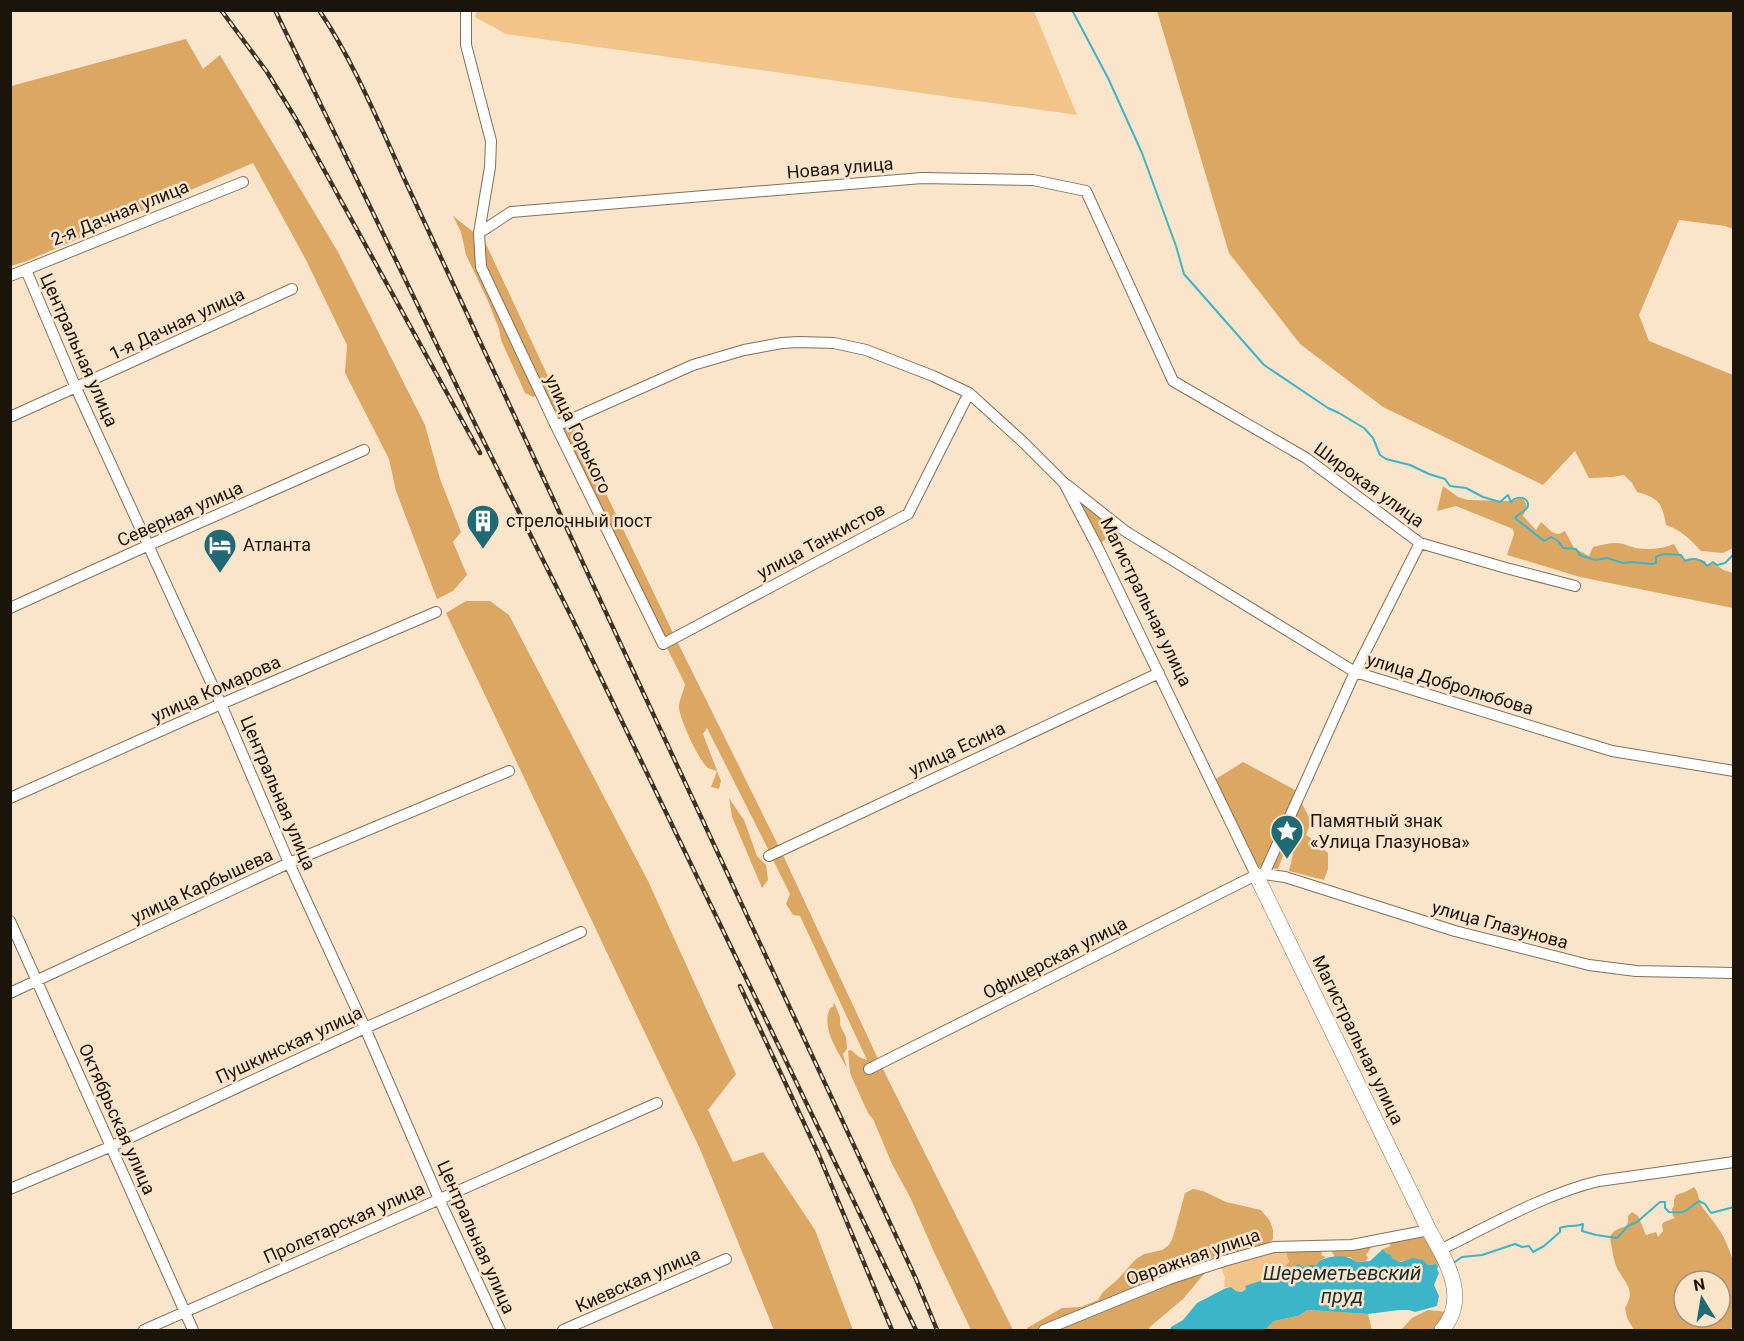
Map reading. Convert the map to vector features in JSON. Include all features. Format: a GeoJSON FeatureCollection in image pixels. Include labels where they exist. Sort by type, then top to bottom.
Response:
{"type":"FeatureCollection","features":[{"type":"Feature","properties":{"kind":"street"},"geometry":{"type":"LineString","coordinates":[[466,10],[466,45],[490,141],[489,167],[479,233]]}},
{"type":"Feature","properties":{"kind":"street","name":"Новая улица"},"geometry":{"type":"LineString","coordinates":[[479,233],[511,212],[922,178],[1033,180],[1086,191],[1137,303]]}},
{"type":"Feature","properties":{"kind":"street","name":"2-я Дачная улица"},"geometry":{"type":"LineString","coordinates":[[10,276],[243,182]]}},
{"type":"Feature","properties":{"kind":"street","name":"улица Горького"},"geometry":{"type":"LineString","coordinates":[[479,233],[481,267],[663,644]]}},
{"type":"Feature","properties":{"kind":"street","name":"Центральная улица"},"geometry":{"type":"LineString","coordinates":[[26,270],[76,388],[221,704],[289,863],[366,1028],[439,1199],[500,1330]]}},
{"type":"Feature","properties":{"kind":"street","name":"1-я Дачная улица"},"geometry":{"type":"LineString","coordinates":[[10,417],[292,290]]}},
{"type":"Feature","properties":{"kind":"street","name":"Широкая улица"},"geometry":{"type":"LineString","coordinates":[[1137,303],[1173,381],[1306,458],[1420,543],[1355,672],[1260,875]]}},
{"type":"Feature","properties":{"kind":"street","name":"Магистральная улица"},"geometry":{"type":"LineString","coordinates":[[556,426],[693,365],[744,350],[782,343],[834,343],[866,350],[933,376],[969,393],[1064,483],[1260,875],[1429,1230],[1449,1266],[1455,1298],[1453,1312],[1442,1330]]}},
{"type":"Feature","properties":{"kind":"street","name":"улица Танкистов"},"geometry":{"type":"LineString","coordinates":[[663,644],[908,514],[969,393]]}},
{"type":"Feature","properties":{"kind":"street","name":"Северная улица"},"geometry":{"type":"LineString","coordinates":[[10,608],[364,450]]}},
{"type":"Feature","properties":{"kind":"street","name":"улица Добролюбова"},"geometry":{"type":"LineString","coordinates":[[1064,483],[1125,531],[1355,672],[1612,751],[1734,771]]}},
{"type":"Feature","properties":{"kind":"street"},"geometry":{"type":"LineString","coordinates":[[1420,543],[1575,586]]}},
{"type":"Feature","properties":{"kind":"street","name":"улица Комарова"},"geometry":{"type":"LineString","coordinates":[[10,798],[436,612]]}},
{"type":"Feature","properties":{"kind":"street","name":"улица Есина"},"geometry":{"type":"LineString","coordinates":[[769,856],[1159,673]]}},
{"type":"Feature","properties":{"kind":"street","name":"улица Карбышева"},"geometry":{"type":"LineString","coordinates":[[10,993],[38,982],[289,863],[509,771]]}},
{"type":"Feature","properties":{"kind":"street","name":"улица Глазунова"},"geometry":{"type":"LineString","coordinates":[[1260,875],[1285,877],[1455,931],[1589,965],[1636,971],[1734,973]]}},
{"type":"Feature","properties":{"kind":"street","name":"Офицерская улица"},"geometry":{"type":"LineString","coordinates":[[869,1069],[1260,875]]}},
{"type":"Feature","properties":{"kind":"street","name":"Октябрьская улица"},"geometry":{"type":"LineString","coordinates":[[10,921],[193,1330]]}},
{"type":"Feature","properties":{"kind":"street","name":"Пушкинская улица"},"geometry":{"type":"LineString","coordinates":[[10,1189],[111,1146],[581,932]]}},
{"type":"Feature","properties":{"kind":"street","name":"Пролетарская улица"},"geometry":{"type":"LineString","coordinates":[[144,1330],[657,1103]]}},
{"type":"Feature","properties":{"kind":"street"},"geometry":{"type":"LineString","coordinates":[[1440,1250],[1515,1213],[1580,1185],[1734,1162]]}},
{"type":"Feature","properties":{"kind":"street","name":"Овражная улица"},"geometry":{"type":"LineString","coordinates":[[1044,1330],[1169,1280],[1274,1247],[1352,1245],[1429,1230]]}},
{"type":"Feature","properties":{"kind":"street","name":"Киевская улица"},"geometry":{"type":"LineString","coordinates":[[563,1330],[726,1259]]}},
{"type":"Feature","properties":{"kind":"shaded area"},"geometry":{"type":"Polygon","coordinates":[[[477,10],[1034,11],[1077,115],[506,34],[475,17],[477,10]]]}},
{"type":"Feature","properties":{"kind":"shaded area"},"geometry":{"type":"Polygon","coordinates":[[[1157,11],[1733,11],[1733,229],[1679,220],[1639,315],[1649,341],[1733,375],[1733,548],[1723,553],[1701,551],[1685,535],[1666,525],[1658,502],[1637,492],[1624,475],[1589,478],[1575,451],[1543,485],[1383,407],[1300,344],[1229,253],[1157,11]]]}},
{"type":"Feature","properties":{"kind":"shaded area"},"geometry":{"type":"Polygon","coordinates":[[[186,39],[203,69],[220,55],[338,252],[425,425],[440,479],[461,532],[453,542],[467,575],[453,591],[437,599],[396,491],[389,459],[345,373],[347,345],[306,260],[253,163],[11,266],[11,86],[186,39]]]}},
{"type":"Feature","properties":{"kind":"shaded area"},"geometry":{"type":"Polygon","coordinates":[[[453,216],[476,234],[478,267],[538,395],[533,397],[525,393],[501,340],[488,301],[466,255],[461,232],[453,216]]]}},
{"type":"Feature","properties":{"kind":"shaded area"},"geometry":{"type":"Polygon","coordinates":[[[482,240],[485,242],[567,417],[558,423],[484,267],[482,240]]]}},
{"type":"Feature","properties":{"kind":"shaded area"},"geometry":{"type":"Polygon","coordinates":[[[572,423],[674,635],[664,639],[560,428],[572,423]]]}},
{"type":"Feature","properties":{"kind":"shaded area"},"geometry":{"type":"Polygon","coordinates":[[[1443,486],[1458,497],[1468,500],[1513,501],[1519,498],[1524,500],[1527,506],[1523,516],[1536,530],[1541,522],[1553,533],[1559,534],[1565,531],[1574,548],[1589,556],[1593,547],[1608,544],[1620,543],[1645,549],[1674,544],[1683,560],[1696,558],[1705,561],[1707,565],[1713,562],[1723,570],[1733,573],[1733,608],[1580,577],[1507,555],[1514,534],[1513,529],[1456,506],[1437,511],[1443,486]]]}},
{"type":"Feature","properties":{"kind":"shaded area"},"geometry":{"type":"Polygon","coordinates":[[[1074,495],[1121,530],[1100,543],[1074,495]]]}},
{"type":"Feature","properties":{"kind":"shaded area"},"geometry":{"type":"Polygon","coordinates":[[[466,601],[490,601],[509,615],[648,881],[736,1074],[708,1110],[733,1162],[763,1152],[815,1230],[853,1330],[774,1330],[700,1149],[446,613],[466,601]]]}},
{"type":"Feature","properties":{"kind":"shaded area"},"geometry":{"type":"Polygon","coordinates":[[[677,641],[779,847],[769,851],[707,728],[703,734],[721,781],[719,789],[711,787],[717,771],[704,764],[695,749],[680,712],[679,704],[685,684],[666,646],[677,641]]]}},
{"type":"Feature","properties":{"kind":"shaded area"},"geometry":{"type":"Polygon","coordinates":[[[1243,762],[1297,791],[1263,865],[1257,869],[1214,780],[1243,762]]]}},
{"type":"Feature","properties":{"kind":"shaded area"},"geometry":{"type":"Polygon","coordinates":[[[729,798],[744,820],[757,856],[766,865],[768,880],[762,888],[732,817],[729,798]]]}},
{"type":"Feature","properties":{"kind":"shaded area"},"geometry":{"type":"Polygon","coordinates":[[[1299,798],[1311,821],[1306,835],[1328,853],[1328,869],[1324,880],[1289,871],[1293,854],[1284,853],[1278,869],[1268,868],[1299,798]]]}},
{"type":"Feature","properties":{"kind":"shaded area"},"geometry":{"type":"Polygon","coordinates":[[[782,853],[879,1061],[1013,1330],[971,1330],[850,1073],[848,1051],[851,1050],[867,1060],[800,916],[793,915],[786,904],[790,894],[772,858],[782,853]]]}},
{"type":"Feature","properties":{"kind":"shaded area"},"geometry":{"type":"Polygon","coordinates":[[[834,1002],[846,1037],[847,1049],[843,1054],[847,1068],[835,1046],[827,1024],[830,1008],[833,1007],[834,1002]]]}},
{"type":"Feature","properties":{"kind":"shaded area"},"geometry":{"type":"Polygon","coordinates":[[[1694,1187],[1701,1205],[1727,1245],[1734,1263],[1733,1330],[1634,1330],[1627,1318],[1625,1308],[1630,1292],[1616,1266],[1610,1237],[1615,1231],[1626,1226],[1628,1216],[1632,1212],[1638,1216],[1646,1235],[1656,1232],[1658,1237],[1663,1231],[1664,1222],[1675,1218],[1672,1209],[1676,1195],[1694,1187]]]}},
{"type":"Feature","properties":{"kind":"shaded area"},"geometry":{"type":"Polygon","coordinates":[[[1193,1189],[1203,1191],[1226,1202],[1261,1210],[1270,1221],[1273,1239],[1267,1245],[1240,1250],[1228,1260],[1220,1255],[1183,1299],[1148,1330],[1028,1330],[1027,1328],[1062,1308],[1081,1307],[1098,1300],[1136,1259],[1144,1254],[1162,1250],[1169,1245],[1185,1193],[1193,1189]]]}},
{"type":"Feature","properties":{"kind":"shaded area"},"geometry":{"type":"Polygon","coordinates":[[[1423,1233],[1424,1239],[1431,1238],[1440,1265],[1438,1267],[1436,1264],[1428,1265],[1415,1259],[1393,1260],[1391,1255],[1383,1249],[1390,1246],[1391,1241],[1423,1233]]]}},
{"type":"Feature","properties":{"kind":"shaded area"},"geometry":{"type":"Polygon","coordinates":[[[1372,1246],[1366,1255],[1368,1257],[1366,1261],[1357,1262],[1350,1257],[1335,1257],[1332,1252],[1333,1249],[1372,1246]]]}},
{"type":"Feature","properties":{"kind":"shaded area"},"geometry":{"type":"Polygon","coordinates":[[[1323,1248],[1321,1255],[1326,1257],[1319,1261],[1318,1265],[1291,1268],[1285,1266],[1289,1262],[1287,1249],[1323,1248]]]}},
{"type":"Feature","properties":{"kind":"shaded area"},"geometry":{"type":"Polygon","coordinates":[[[1274,1249],[1287,1249],[1289,1262],[1279,1271],[1273,1272],[1261,1281],[1245,1286],[1246,1289],[1242,1292],[1231,1287],[1224,1287],[1225,1277],[1220,1266],[1274,1249]]]}},
{"type":"Feature","properties":{"kind":"shaded area"},"geometry":{"type":"Polygon","coordinates":[[[1308,1310],[1368,1314],[1372,1330],[1254,1330],[1267,1328],[1274,1321],[1298,1316],[1308,1310]]]}},
{"type":"Feature","properties":{"kind":"shaded area"},"geometry":{"type":"Polygon","coordinates":[[[1428,1310],[1449,1312],[1437,1330],[1401,1330],[1412,1318],[1428,1310]]]}},
{"type":"Feature","properties":{"kind":"water","name":"Шереметьевский пруд"},"geometry":{"type":"Polygon","coordinates":[[[1383,1249],[1393,1259],[1401,1262],[1413,1258],[1423,1260],[1428,1265],[1436,1264],[1439,1273],[1434,1285],[1439,1296],[1437,1306],[1415,1312],[1399,1310],[1368,1314],[1308,1310],[1298,1316],[1274,1321],[1261,1330],[1170,1330],[1183,1320],[1197,1303],[1226,1288],[1231,1287],[1242,1292],[1246,1289],[1245,1286],[1260,1281],[1285,1266],[1291,1268],[1299,1264],[1302,1267],[1317,1265],[1319,1261],[1338,1256],[1357,1262],[1370,1261],[1383,1249]]]}},
{"type":"Feature","properties":{"kind":"waterway"},"geometry":{"type":"LineString","coordinates":[[1072,10],[1108,78],[1142,153],[1184,274],[1264,365],[1328,408],[1364,428],[1373,438],[1380,455],[1386,459],[1410,465],[1445,479],[1450,486],[1466,488],[1483,497],[1500,502],[1508,495],[1511,502],[1518,498],[1526,500],[1527,508],[1515,518],[1544,541],[1551,537],[1563,548],[1576,549],[1580,555],[1595,560],[1607,558],[1623,563],[1652,564],[1656,563],[1656,557],[1668,554],[1681,555],[1685,561],[1697,559],[1707,566],[1713,562],[1717,565],[1725,563],[1734,554]]}},
{"type":"Feature","properties":{"kind":"waterway"},"geometry":{"type":"LineString","coordinates":[[1452,1264],[1462,1257],[1482,1255],[1515,1244],[1522,1247],[1529,1246],[1533,1252],[1560,1232],[1560,1228],[1583,1224],[1582,1231],[1617,1238],[1628,1226],[1637,1222],[1660,1202],[1665,1202],[1665,1208],[1669,1212],[1686,1211],[1699,1201],[1705,1204],[1711,1213],[1734,1207]]}},
{"type":"Feature","properties":{"kind":"railway"},"geometry":{"type":"LineString","coordinates":[[221,10],[267,72],[296,119],[480,453]]}},
{"type":"Feature","properties":{"kind":"railway"},"geometry":{"type":"LineString","coordinates":[[275,10],[916,1330]]}},
{"type":"Feature","properties":{"kind":"railway"},"geometry":{"type":"LineString","coordinates":[[319,10],[345,53],[367,98],[916,1279],[937,1330]]}},
{"type":"Feature","properties":{"kind":"railway"},"geometry":{"type":"LineString","coordinates":[[740,986],[818,1153],[892,1330]]}},
{"type":"Feature","properties":{"kind":"place","name":"стрелочный пост"},"geometry":{"type":"Point","coordinates":[483,550]}},
{"type":"Feature","properties":{"kind":"place","name":"Атланта"},"geometry":{"type":"Point","coordinates":[220,574]}},
{"type":"Feature","properties":{"kind":"place","name":"Памятный знак «Улица Глазунова»"},"geometry":{"type":"Point","coordinates":[1287,860]}}]}
